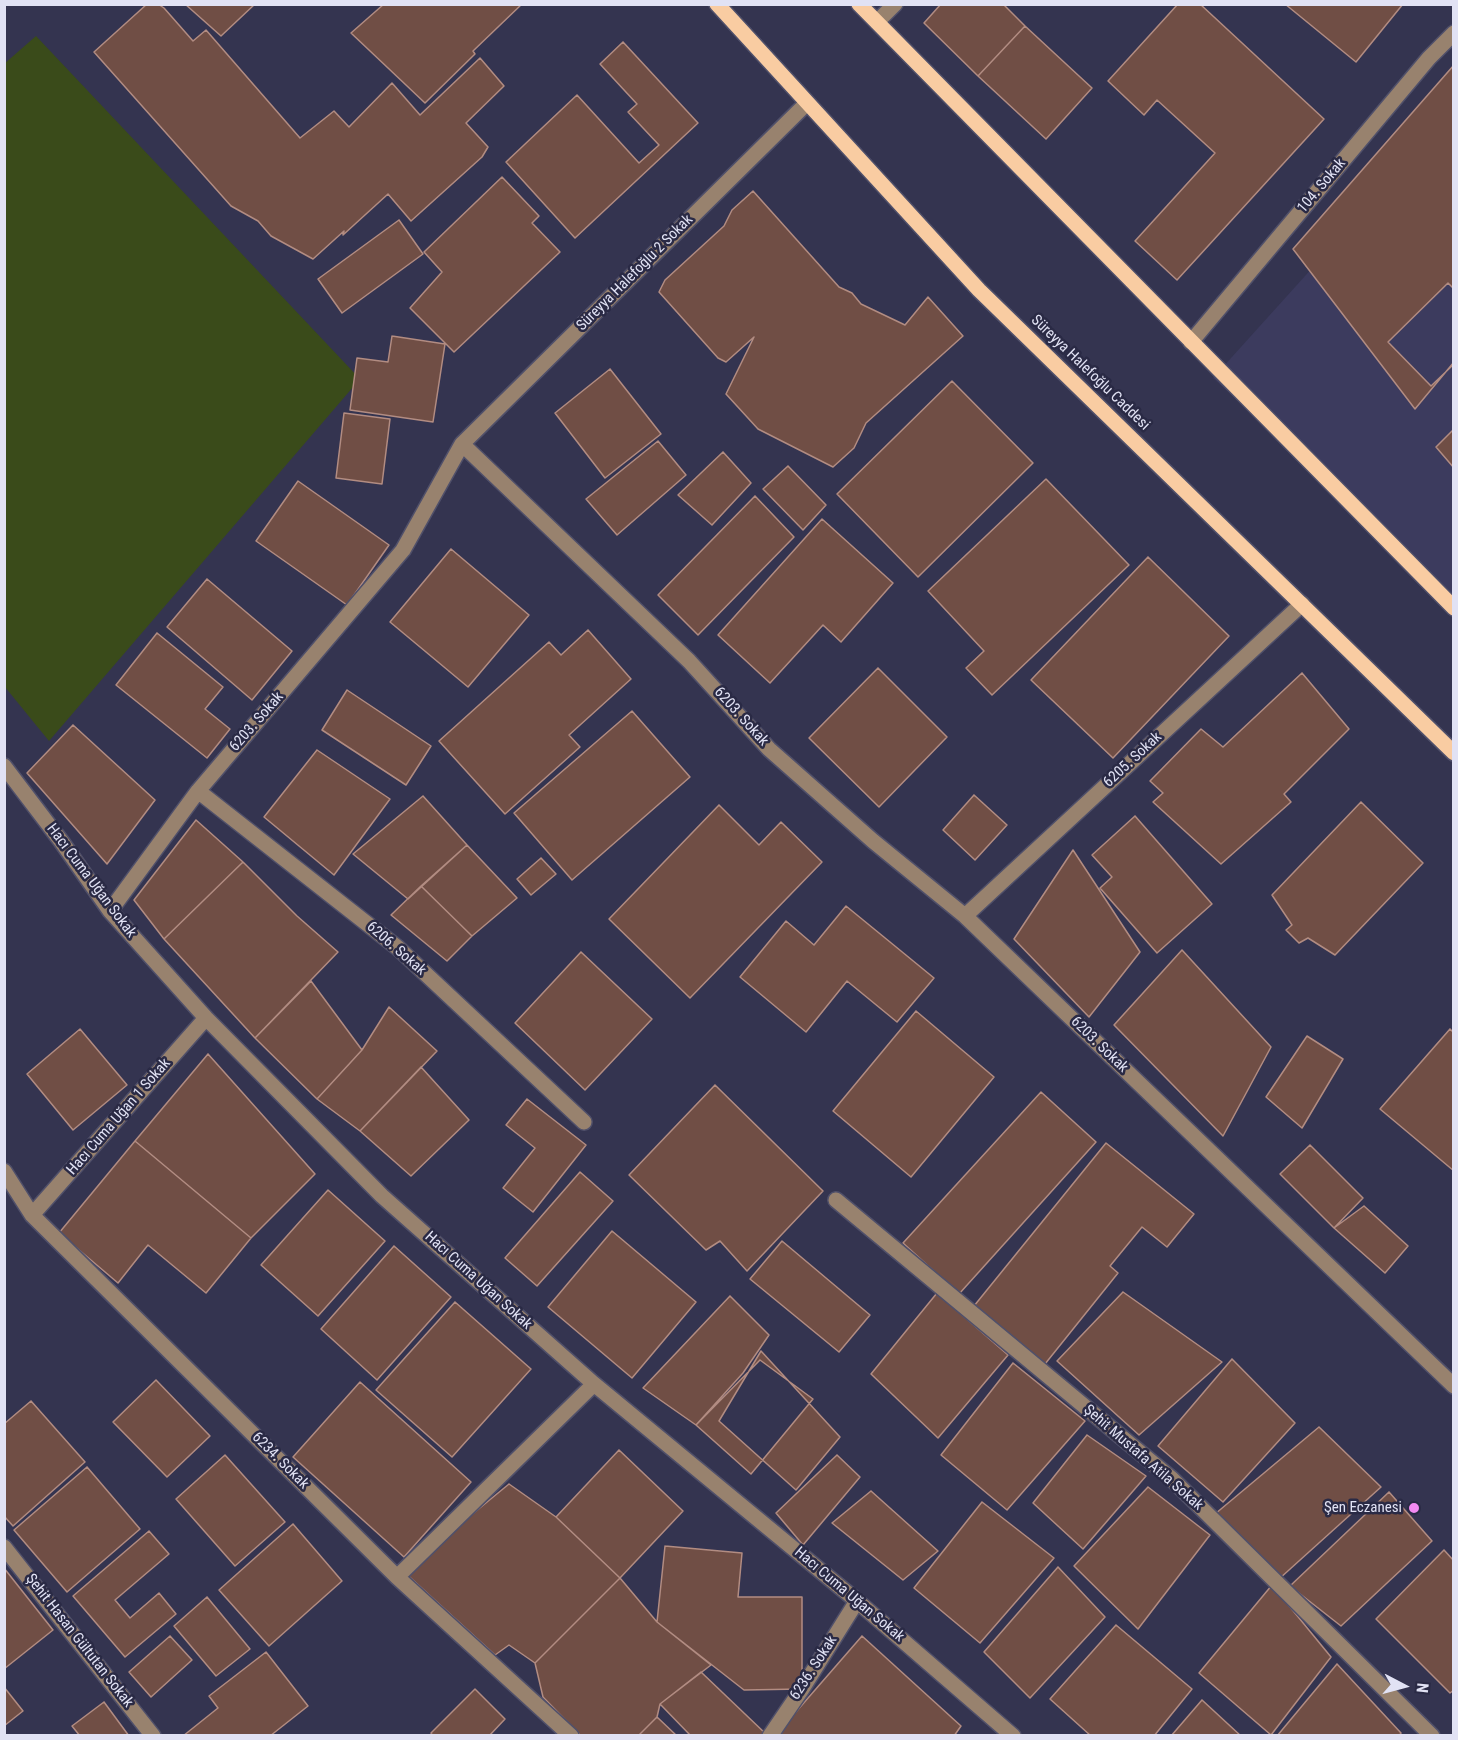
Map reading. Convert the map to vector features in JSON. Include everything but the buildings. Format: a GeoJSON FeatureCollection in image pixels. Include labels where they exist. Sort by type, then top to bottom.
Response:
{"type":"FeatureCollection","features":[{"type":"Feature","properties":{"kind":"main road","name":"Süreyya Halefoğlu Caddesi"},"geometry":{"type":"LineString","coordinates":[[717,4],[979,290],[1454,753]]}},
{"type":"Feature","properties":{"kind":"main road"},"geometry":{"type":"LineString","coordinates":[[859,4],[1454,608]]}},
{"type":"Feature","properties":{"kind":"street"},"geometry":{"type":"LineString","coordinates":[[877,22],[895,4]]}},
{"type":"Feature","properties":{"kind":"street","name":"104. Sokak"},"geometry":{"type":"LineString","coordinates":[[1191,342],[1429,58],[1454,33]]}},
{"type":"Feature","properties":{"kind":"street","name":"Süreyya Halefoğlu 2 Sokak"},"geometry":{"type":"LineString","coordinates":[[462,444],[807,103]]}},
{"type":"Feature","properties":{"kind":"street","name":"6203. Sokak"},"geometry":{"type":"LineString","coordinates":[[110,911],[198,791],[404,550],[462,444],[689,661],[769,749],[873,841],[964,916],[1454,1386]]}},
{"type":"Feature","properties":{"kind":"street","name":"6205. Sokak"},"geometry":{"type":"LineString","coordinates":[[964,916],[1302,604]]}},
{"type":"Feature","properties":{"kind":"street","name":"Hacı Cuma Uğan Sokak"},"geometry":{"type":"LineString","coordinates":[[4,766],[110,911],[206,1018],[382,1196],[594,1384],[857,1601],[1013,1736]]}},
{"type":"Feature","properties":{"kind":"street","name":"6206. Sokak"},"geometry":{"type":"LineString","coordinates":[[198,791],[398,948],[584,1122]]}},
{"type":"Feature","properties":{"kind":"street","name":"Hacı Cuma Uğan 1 Sokak"},"geometry":{"type":"LineString","coordinates":[[32,1215],[206,1018]]}},
{"type":"Feature","properties":{"kind":"street","name":"6234. Sokak"},"geometry":{"type":"LineString","coordinates":[[4,1171],[32,1215],[397,1577],[571,1736]]}},
{"type":"Feature","properties":{"kind":"street","name":"Şehit Mustafa Atila Sokak"},"geometry":{"type":"LineString","coordinates":[[836,1200],[1172,1479],[1432,1736]]}},
{"type":"Feature","properties":{"kind":"street"},"geometry":{"type":"LineString","coordinates":[[397,1577],[594,1384]]}},
{"type":"Feature","properties":{"kind":"street","name":"Şehit Hasan Gültutan Sokak"},"geometry":{"type":"LineString","coordinates":[[4,1547],[153,1736]]}},
{"type":"Feature","properties":{"kind":"street","name":"6236. Sokak"},"geometry":{"type":"LineString","coordinates":[[770,1736],[857,1601]]}},
{"type":"Feature","properties":{"kind":"shaded area"},"geometry":{"type":"Polygon","coordinates":[[[1453,112],[1453,598],[1213,378],[1453,112]]]}},
{"type":"Feature","properties":{"kind":"green space"},"geometry":{"type":"Polygon","coordinates":[[[36,36],[360,379],[49,741],[5,687],[4,64],[36,36]]]}},
{"type":"Feature","properties":{"kind":"place","name":"Şen Eczanesi"},"geometry":{"type":"Point","coordinates":[1414,1508]}}]}
